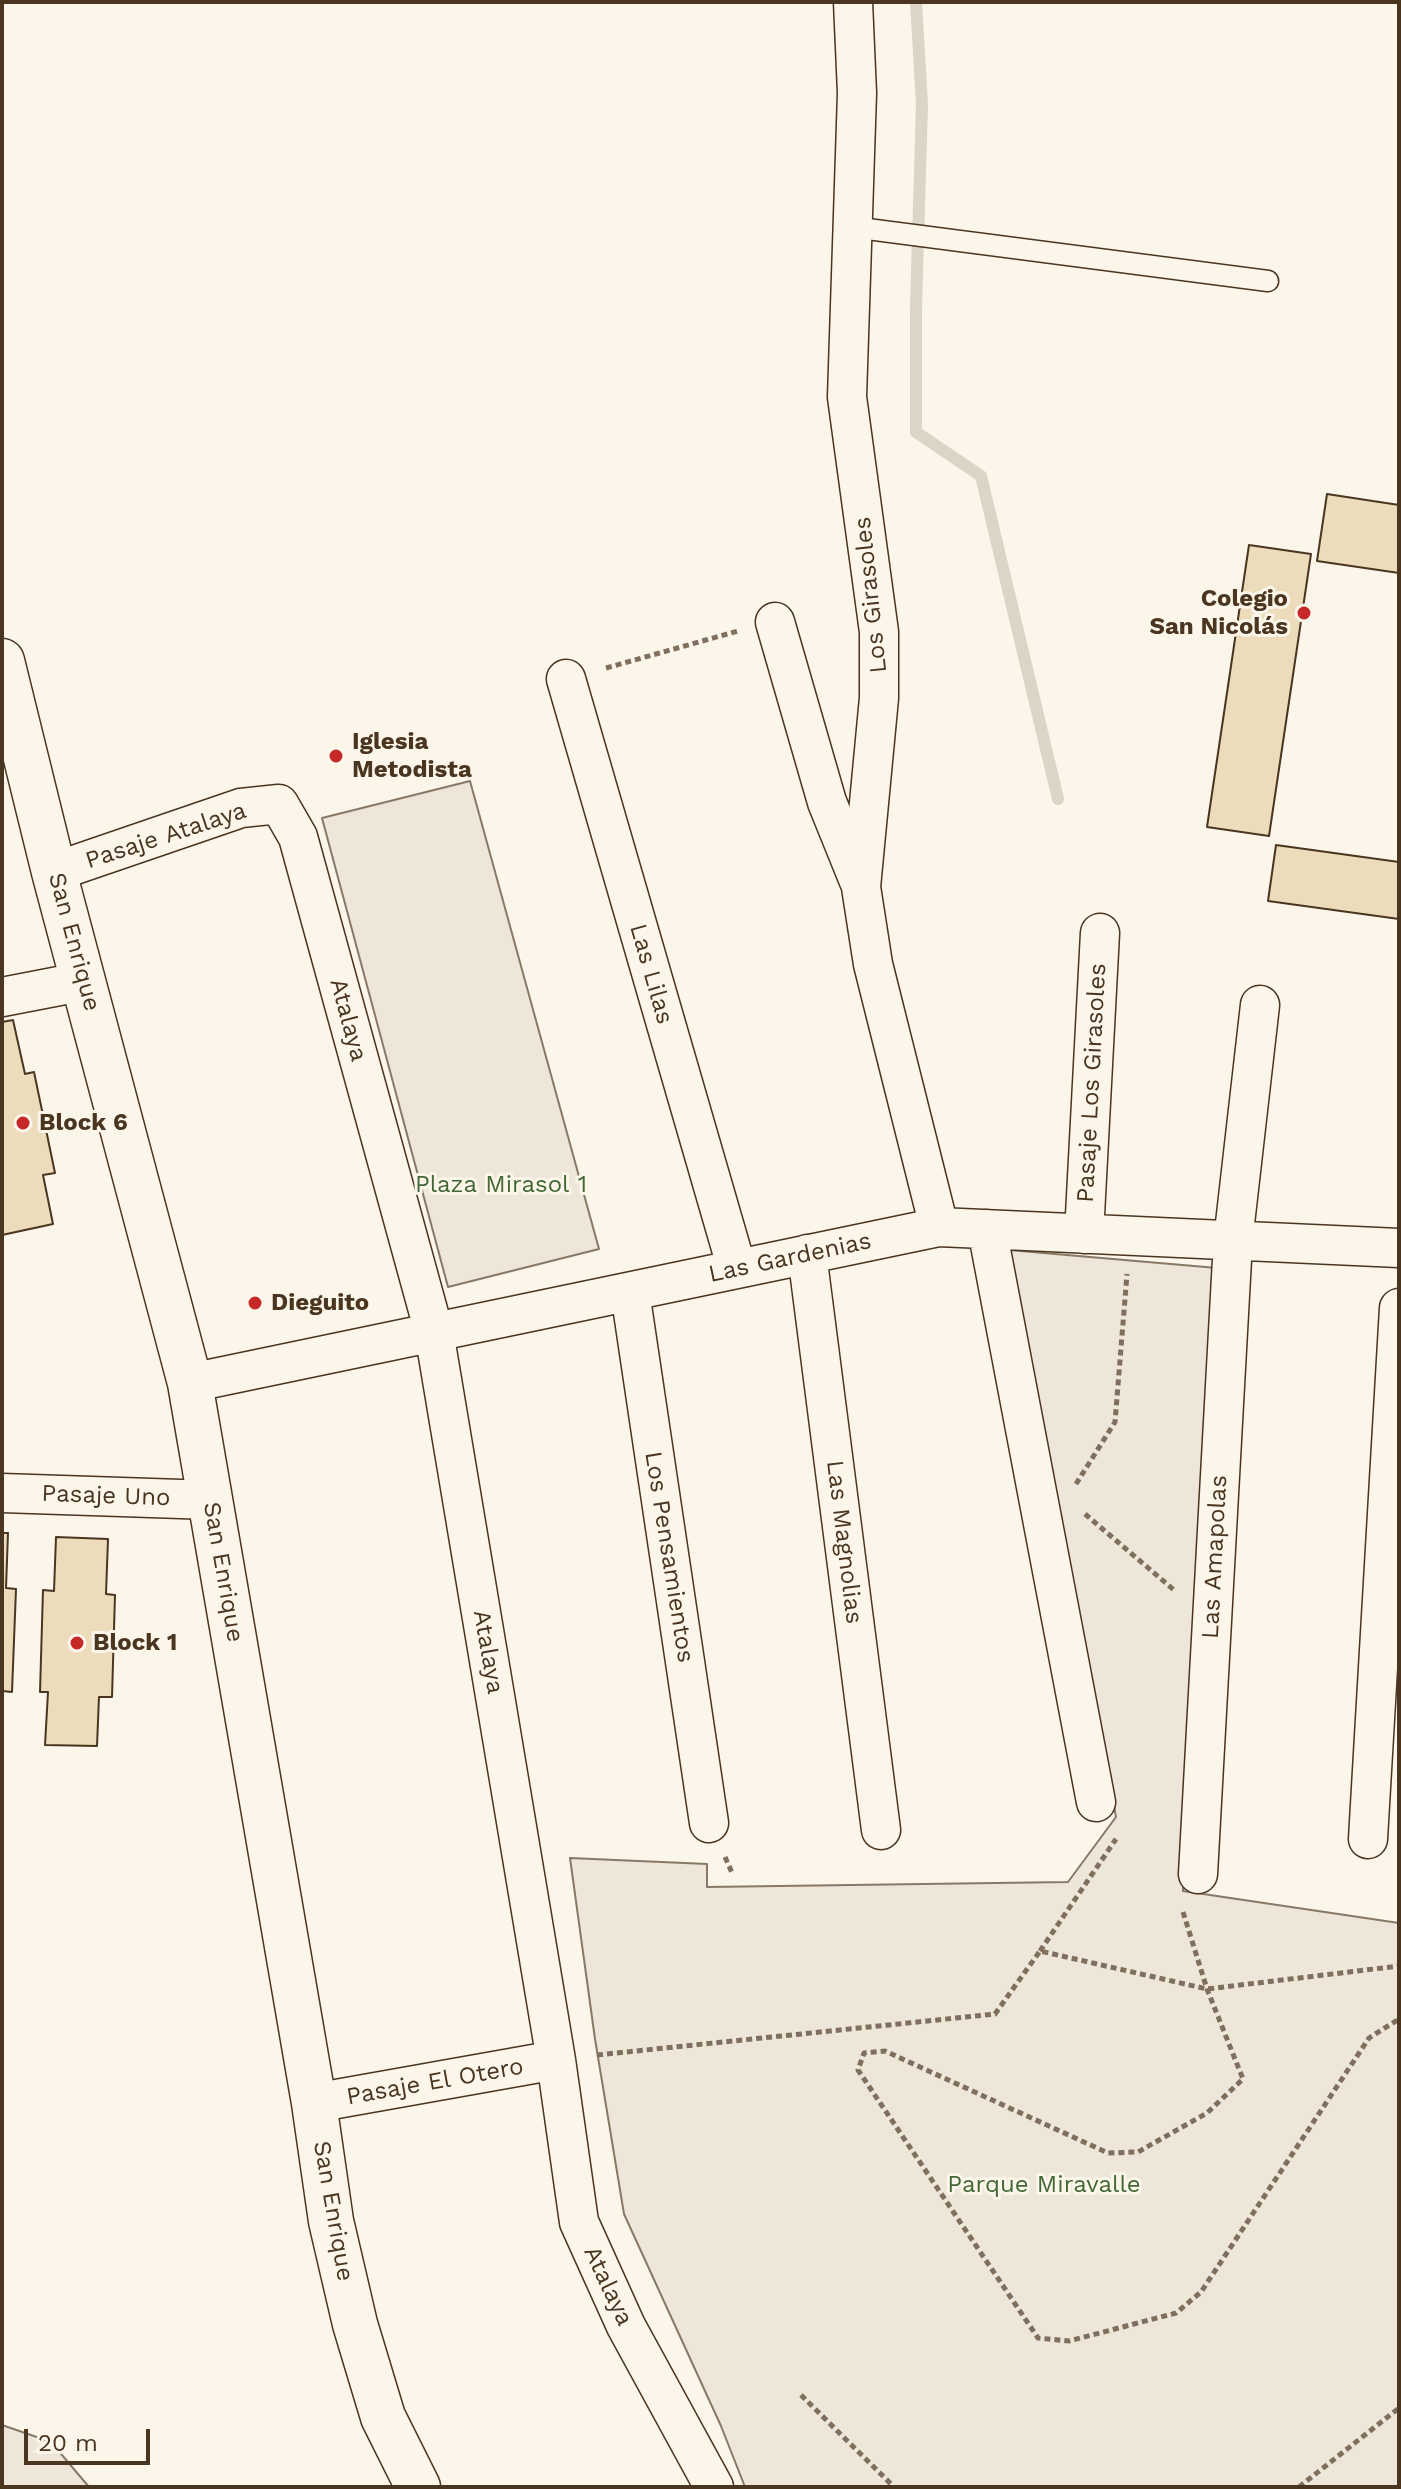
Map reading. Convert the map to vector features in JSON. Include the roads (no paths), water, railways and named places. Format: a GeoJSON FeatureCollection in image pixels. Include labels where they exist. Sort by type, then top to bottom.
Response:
{"type":"FeatureCollection","features":[{"type":"Feature","properties":{"kind":"street","name":"Los Girasoles"},"geometry":{"type":"LineString","coordinates":[[853,2],[857,93],[847,397],[879,632],[879,698],[861,887],[873,964],[939,1227]]}},
{"type":"Feature","properties":{"kind":"street"},"geometry":{"type":"LineString","coordinates":[[775,622],[827,802],[861,887]]}},
{"type":"Feature","properties":{"kind":"street","name":"San Enrique"},"geometry":{"type":"LineString","coordinates":[[2,661],[54,872],[190,1383],[314,2103],[331,2221],[355,2324],[383,2417],[418,2487]]}},
{"type":"Feature","properties":{"kind":"street","name":"Las Lilas"},"geometry":{"type":"LineString","coordinates":[[566,679],[737,1269]]}},
{"type":"Feature","properties":{"kind":"street","name":"Pasaje Atalaya"},"geometry":{"type":"LineString","coordinates":[[54,872],[241,808],[279,804]]}},
{"type":"Feature","properties":{"kind":"street","name":"Atalaya"},"geometry":{"type":"LineString","coordinates":[[279,804],[298,837],[434,1332],[556,2060],[579,2222],[626,2326],[714,2487]]}},
{"type":"Feature","properties":{"kind":"street","name":"Pasaje Los Girasoles"},"geometry":{"type":"LineString","coordinates":[[1084,1234],[1100,933]]}},
{"type":"Feature","properties":{"kind":"street"},"geometry":{"type":"LineString","coordinates":[[2,997],[85,981]]}},
{"type":"Feature","properties":{"kind":"street","name":"Las Amapolas"},"geometry":{"type":"LineString","coordinates":[[1198,1874],[1233,1241],[1260,1005]]}},
{"type":"Feature","properties":{"kind":"street","name":"Las Gardenias"},"geometry":{"type":"LineString","coordinates":[[190,1383],[939,1227],[1399,1248]]}},
{"type":"Feature","properties":{"kind":"street"},"geometry":{"type":"LineString","coordinates":[[987,1229],[1096,1802]]}},
{"type":"Feature","properties":{"kind":"street","name":"Las Magnolias"},"geometry":{"type":"LineString","coordinates":[[807,1254],[881,1830]]}},
{"type":"Feature","properties":{"kind":"street","name":"Los Pensamientos"},"geometry":{"type":"LineString","coordinates":[[630,1292],[709,1823]]}},
{"type":"Feature","properties":{"kind":"street"},"geometry":{"type":"LineString","coordinates":[[1368,1839],[1399,1308]]}},
{"type":"Feature","properties":{"kind":"street","name":"Pasaje Uno"},"geometry":{"type":"LineString","coordinates":[[2,1493],[211,1500]]}},
{"type":"Feature","properties":{"kind":"street","name":"Pasaje El Otero"},"geometry":{"type":"LineString","coordinates":[[314,2103],[556,2060]]}},
{"type":"Feature","properties":{"kind":"lane"},"geometry":{"type":"LineString","coordinates":[[852,227],[1268,281]]}},
{"type":"Feature","properties":{"kind":"waterway"},"geometry":{"type":"LineString","coordinates":[[916,2],[922,104],[916,432],[981,476],[1058,799]]}},
{"type":"Feature","properties":{"kind":"place","name":"Colegio San Nicolás"},"geometry":{"type":"Point","coordinates":[1304,613]}},
{"type":"Feature","properties":{"kind":"place","name":"Iglesia Metodista"},"geometry":{"type":"Point","coordinates":[336,756]}},
{"type":"Feature","properties":{"kind":"place","name":"Block 6"},"geometry":{"type":"Point","coordinates":[23,1123]}},
{"type":"Feature","properties":{"kind":"place","name":"Dieguito"},"geometry":{"type":"Point","coordinates":[255,1303]}},
{"type":"Feature","properties":{"kind":"place","name":"Block 1"},"geometry":{"type":"Point","coordinates":[77,1643]}},
{"type":"Feature","properties":{"kind":"park label","name":"Plaza Mirasol 1"},"geometry":{"type":"Point","coordinates":[501,1185]}},
{"type":"Feature","properties":{"kind":"park label","name":"Parque Miravalle"},"geometry":{"type":"Point","coordinates":[1044,2185]}}]}
